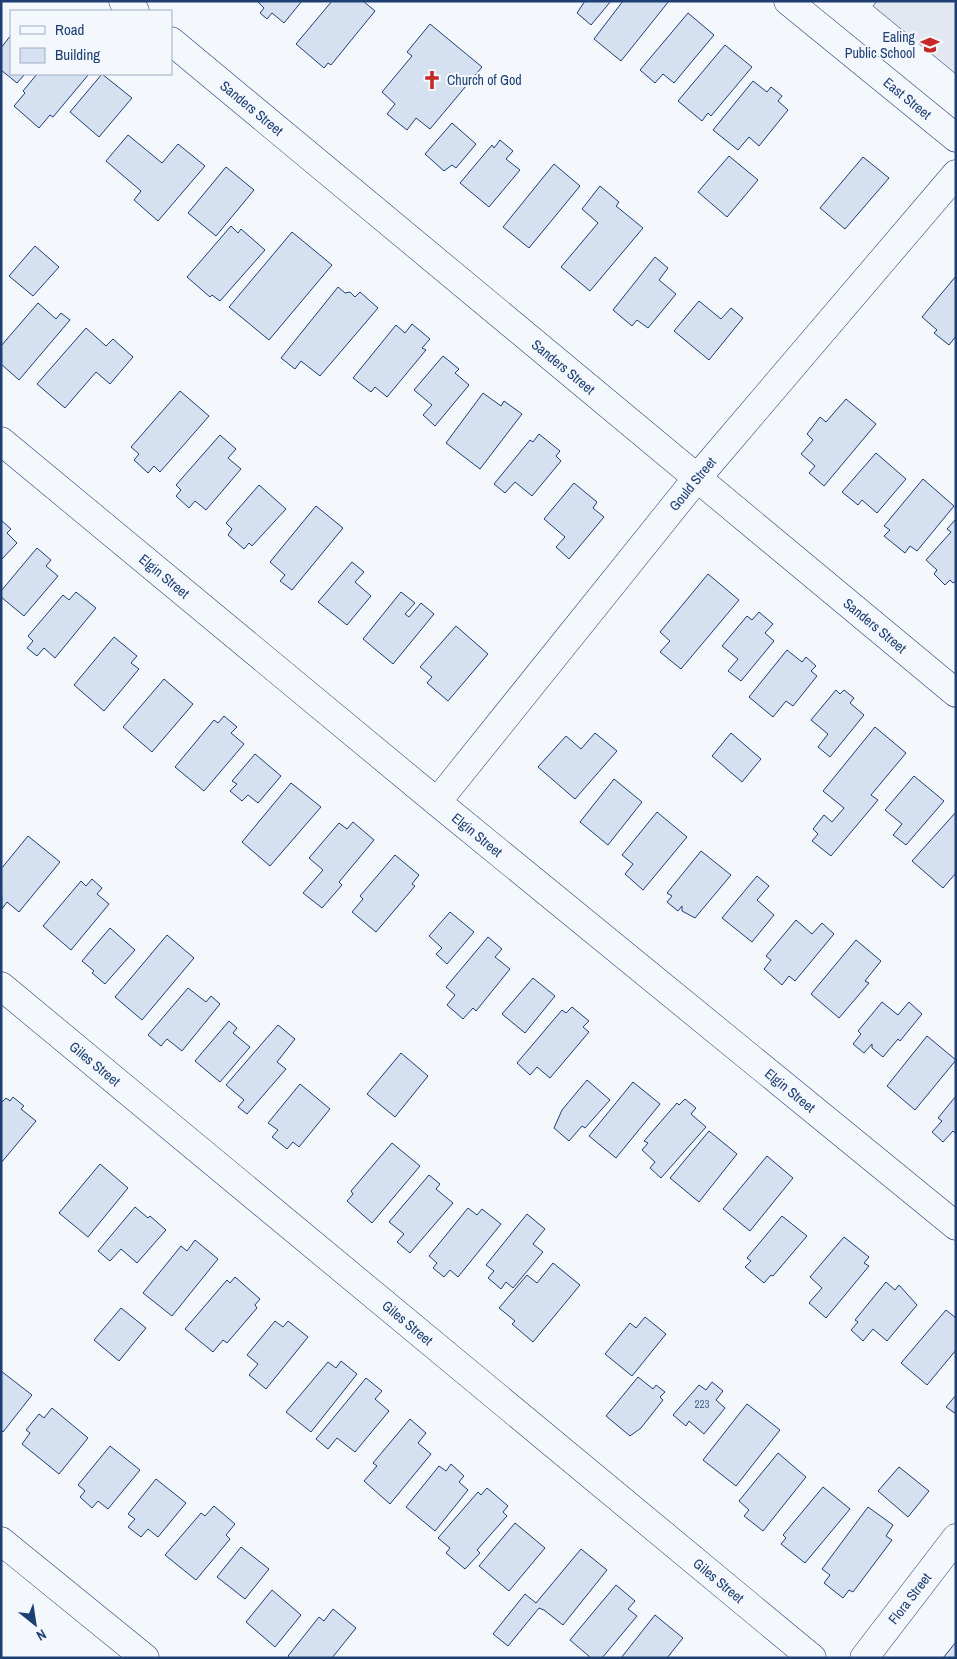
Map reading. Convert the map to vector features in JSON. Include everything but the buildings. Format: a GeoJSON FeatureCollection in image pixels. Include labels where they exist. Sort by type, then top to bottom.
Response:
{"type":"FeatureCollection","features":[{"type":"Feature","properties":{"kind":"street"},"geometry":{"type":"LineString","coordinates":[[123,1],[134,10]]}},
{"type":"Feature","properties":{"kind":"street","name":"East Street"},"geometry":{"type":"LineString","coordinates":[[788,1],[956,138]]}},
{"type":"Feature","properties":{"kind":"street","name":"Sanders Street"},"geometry":{"type":"LineString","coordinates":[[172,42],[956,693]]}},
{"type":"Feature","properties":{"kind":"street","name":"Gould Street"},"geometry":{"type":"LineString","coordinates":[[437,802],[697,478],[956,174]]}},
{"type":"Feature","properties":{"kind":"street","name":"Elgin Street"},"geometry":{"type":"LineString","coordinates":[[1,441],[437,802],[956,1226]]}},
{"type":"Feature","properties":{"kind":"street","name":"Giles Street"},"geometry":{"type":"LineString","coordinates":[[1,986],[812,1658]]}},
{"type":"Feature","properties":{"kind":"street","name":"Flora Street"},"geometry":{"type":"LineString","coordinates":[[864,1658],[956,1538]]}},
{"type":"Feature","properties":{"kind":"street"},"geometry":{"type":"LineString","coordinates":[[1,1540],[145,1658]]}},
{"type":"Feature","properties":{"kind":"shaded area","name":"Ealing Public School"},"geometry":{"type":"Polygon","coordinates":[[[877,1],[956,1],[956,74],[873,6],[877,1]]]}},
{"type":"Feature","properties":{"kind":"place","name":"Ealing Public School"},"geometry":{"type":"Point","coordinates":[930,45]}},
{"type":"Feature","properties":{"kind":"place","name":"Church of God"},"geometry":{"type":"Point","coordinates":[432,80]}}]}
